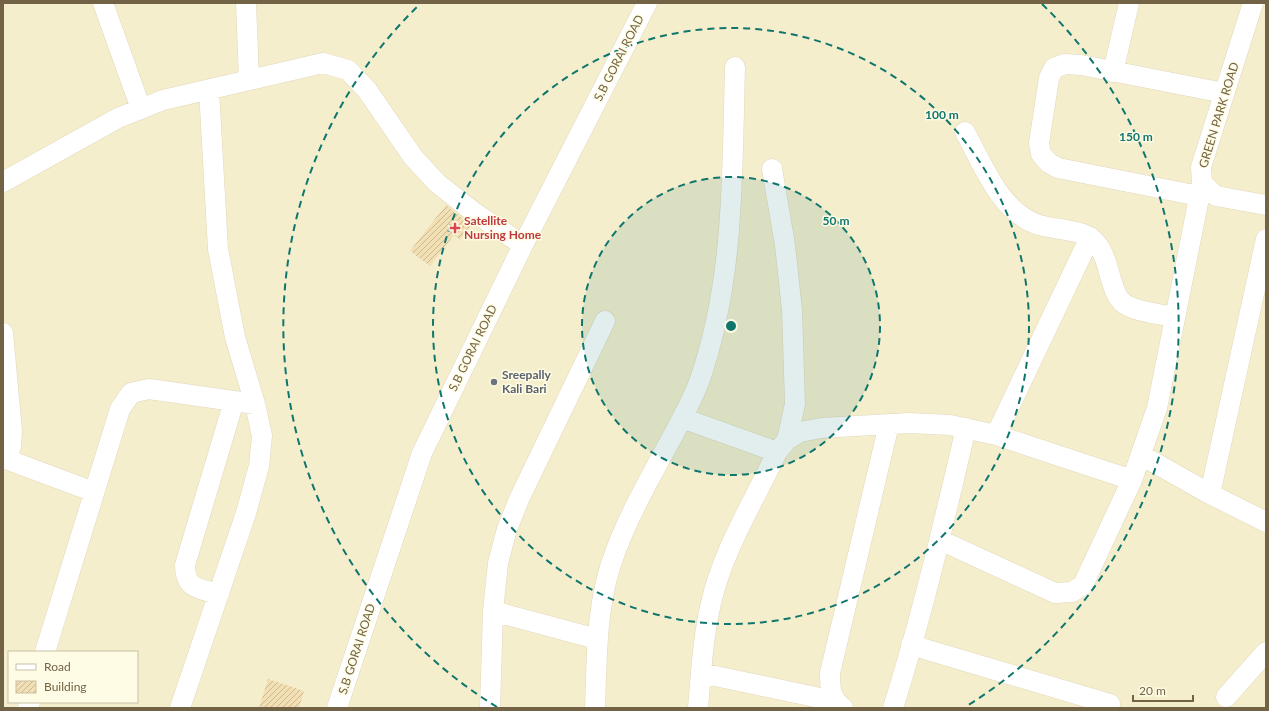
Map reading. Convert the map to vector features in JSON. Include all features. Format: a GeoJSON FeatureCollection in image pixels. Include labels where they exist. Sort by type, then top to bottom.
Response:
{"type":"FeatureCollection","features":[{"type":"Feature","properties":{"kind":"street"},"geometry":{"type":"LineString","coordinates":[[103,3],[141,109]]}},
{"type":"Feature","properties":{"kind":"street"},"geometry":{"type":"LineString","coordinates":[[246,3],[249,80]]}},
{"type":"Feature","properties":{"kind":"street","name":"S.B GORAI ROAD"},"geometry":{"type":"LineString","coordinates":[[340,707],[422,454],[523,245],[647,3]]}},
{"type":"Feature","properties":{"kind":"street"},"geometry":{"type":"LineString","coordinates":[[1113,72],[1129,3]]}},
{"type":"Feature","properties":{"kind":"street","name":"GREEN PARK ROAD"},"geometry":{"type":"LineString","coordinates":[[1254,3],[1201,167],[1201,190],[1216,196],[1266,205]]}},
{"type":"Feature","properties":{"kind":"street"},"geometry":{"type":"LineString","coordinates":[[3,182],[118,118],[163,100],[323,64],[348,70],[367,90],[413,157],[437,183],[474,213],[523,245]]}},
{"type":"Feature","properties":{"kind":"street"},"geometry":{"type":"LineString","coordinates":[[940,540],[1055,593],[1072,592],[1083,584],[1091,570],[1132,480],[1157,408],[1201,190],[1058,168],[1049,163],[1041,154],[1039,143],[1049,78],[1054,68],[1065,64],[1081,65],[1224,93]]}},
{"type":"Feature","properties":{"kind":"street"},"geometry":{"type":"LineString","coordinates":[[595,708],[597,639],[601,602],[607,574],[630,518],[682,418],[701,376],[717,320],[726,268],[731,205],[735,67]]}},
{"type":"Feature","properties":{"kind":"street"},"geometry":{"type":"LineString","coordinates":[[180,708],[246,513],[259,466],[262,436],[255,404],[235,337],[218,248],[209,90]]}},
{"type":"Feature","properties":{"kind":"street"},"geometry":{"type":"LineString","coordinates":[[965,132],[993,182],[1009,206],[1025,218],[1038,224],[1090,237],[1100,246],[1106,259],[1112,284],[1118,298],[1126,306],[1175,317]]}},
{"type":"Feature","properties":{"kind":"street"},"geometry":{"type":"LineString","coordinates":[[698,708],[705,637],[712,601],[723,566],[782,446],[795,404],[792,310],[785,245],[772,169]]}},
{"type":"Feature","properties":{"kind":"street"},"geometry":{"type":"LineString","coordinates":[[996,435],[1090,237]]}},
{"type":"Feature","properties":{"kind":"street"},"geometry":{"type":"LineString","coordinates":[[1210,494],[1266,239]]}},
{"type":"Feature","properties":{"kind":"street"},"geometry":{"type":"LineString","coordinates":[[490,708],[493,611],[498,563],[507,529],[520,497],[605,322]]}},
{"type":"Feature","properties":{"kind":"street"},"geometry":{"type":"LineString","coordinates":[[3,333],[12,431],[11,447],[3,457],[94,492]]}},
{"type":"Feature","properties":{"kind":"street"},"geometry":{"type":"LineString","coordinates":[[45,651],[120,409],[131,393],[149,389],[255,404]]}},
{"type":"Feature","properties":{"kind":"street"},"geometry":{"type":"LineString","coordinates":[[219,594],[198,589],[189,584],[185,575],[185,565],[234,401]]}},
{"type":"Feature","properties":{"kind":"street"},"geometry":{"type":"LineString","coordinates":[[682,418],[782,446]]}},
{"type":"Feature","properties":{"kind":"street"},"geometry":{"type":"LineString","coordinates":[[782,446],[800,432],[821,428],[889,424],[931,424],[966,428],[996,435],[1132,480]]}},
{"type":"Feature","properties":{"kind":"street"},"geometry":{"type":"LineString","coordinates":[[839,704],[830,688],[830,672],[889,424]]}},
{"type":"Feature","properties":{"kind":"street"},"geometry":{"type":"LineString","coordinates":[[893,708],[912,645],[940,540],[966,428]]}},
{"type":"Feature","properties":{"kind":"street"},"geometry":{"type":"LineString","coordinates":[[1141,455],[1210,494],[1266,522]]}},
{"type":"Feature","properties":{"kind":"street"},"geometry":{"type":"LineString","coordinates":[[493,611],[597,639]]}},
{"type":"Feature","properties":{"kind":"street"},"geometry":{"type":"LineString","coordinates":[[912,645],[1110,704]]}},
{"type":"Feature","properties":{"kind":"street"},"geometry":{"type":"LineString","coordinates":[[1226,697],[1266,652]]}},
{"type":"Feature","properties":{"kind":"street"},"geometry":{"type":"LineString","coordinates":[[701,673],[839,704]]}},
{"type":"Feature","properties":{"kind":"shaded area"},"geometry":{"type":"Polygon","coordinates":[[[3,3],[1266,3],[1266,708],[3,708],[3,3]]]}},
{"type":"Feature","properties":{"kind":"building"},"geometry":{"type":"Polygon","coordinates":[[[446,205],[471,225],[460,240],[454,235],[430,266],[410,251],[446,205]]]}},
{"type":"Feature","properties":{"kind":"building"},"geometry":{"type":"Polygon","coordinates":[[[268,679],[304,691],[299,708],[259,708],[268,679]]]}},
{"type":"Feature","properties":{"kind":"place","name":"Satellite Nursing Home"},"geometry":{"type":"Point","coordinates":[455,228]}},
{"type":"Feature","properties":{"kind":"place","name":"Sreepally Kali Bari"},"geometry":{"type":"Point","coordinates":[494,382]}}]}
